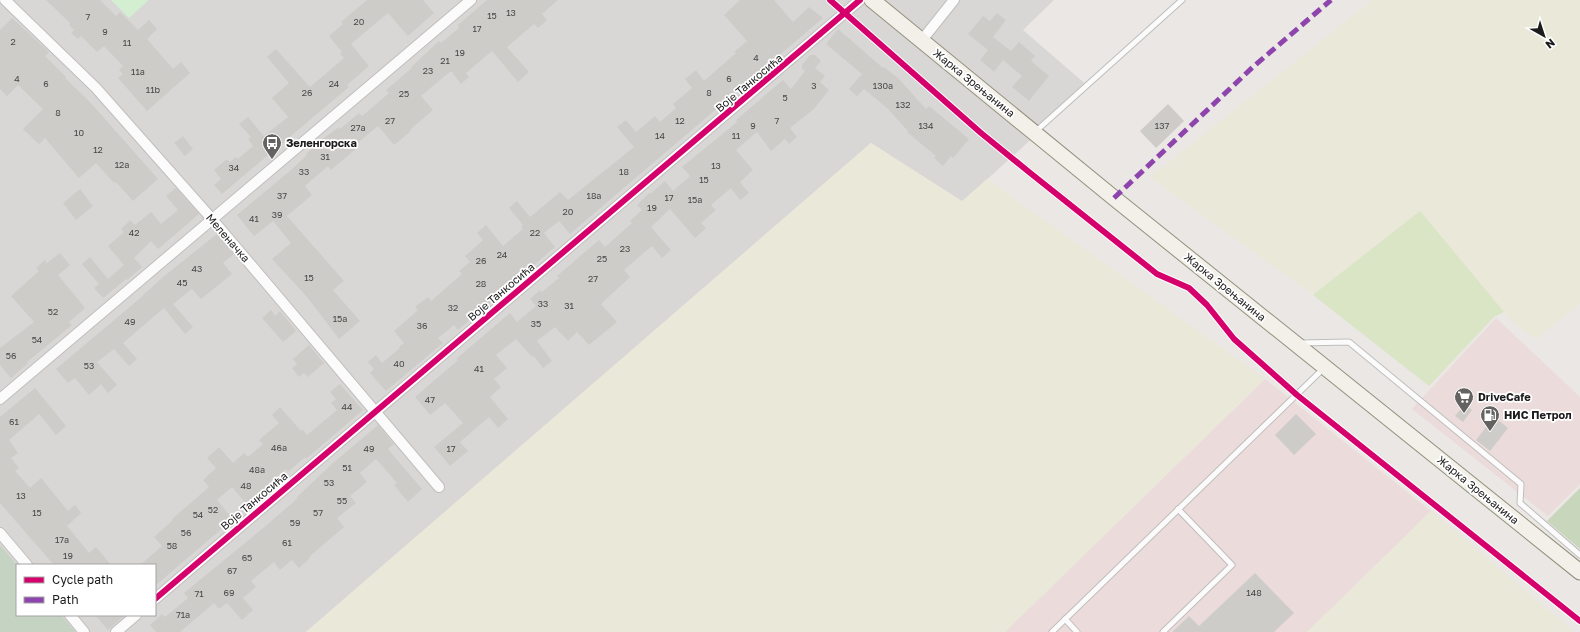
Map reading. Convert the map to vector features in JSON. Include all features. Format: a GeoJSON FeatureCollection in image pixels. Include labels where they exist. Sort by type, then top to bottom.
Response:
{"type":"FeatureCollection","features":[{"type":"Feature","properties":{"kind":"main road","name":"Жарка Зрењанина"},"geometry":{"type":"LineString","coordinates":[[872,0],[1294,343],[1580,572]]}},
{"type":"Feature","properties":{"kind":"street","name":"Меленачка"},"geometry":{"type":"LineString","coordinates":[[5,0],[96,88],[212,219],[439,487]]}},
{"type":"Feature","properties":{"kind":"street"},"geometry":{"type":"LineString","coordinates":[[0,399],[470,0]]}},
{"type":"Feature","properties":{"kind":"street","name":"Воје Танкосића"},"geometry":{"type":"LineString","coordinates":[[156,598],[860,0]]}},
{"type":"Feature","properties":{"kind":"street"},"geometry":{"type":"LineString","coordinates":[[922,40],[954,0]]}},
{"type":"Feature","properties":{"kind":"street"},"geometry":{"type":"LineString","coordinates":[[0,533],[26,564]]}},
{"type":"Feature","properties":{"kind":"street"},"geometry":{"type":"LineString","coordinates":[[71,616],[84,632]]}},
{"type":"Feature","properties":{"kind":"street"},"geometry":{"type":"LineString","coordinates":[[116,632],[135,616]]}},
{"type":"Feature","properties":{"kind":"lane"},"geometry":{"type":"LineString","coordinates":[[1035,133],[1182,0]]}},
{"type":"Feature","properties":{"kind":"lane"},"geometry":{"type":"LineString","coordinates":[[1294,343],[1349,342],[1521,484],[1520,503],[1580,555]]}},
{"type":"Feature","properties":{"kind":"lane"},"geometry":{"type":"LineString","coordinates":[[1052,632],[1325,367]]}},
{"type":"Feature","properties":{"kind":"lane"},"geometry":{"type":"LineString","coordinates":[[1163,632],[1232,565],[1178,509]]}},
{"type":"Feature","properties":{"kind":"lane"},"geometry":{"type":"LineString","coordinates":[[1065,619],[1077,632]]}},
{"type":"Feature","properties":{"kind":"shaded area"},"geometry":{"type":"Polygon","coordinates":[[[0,0],[1054,0],[1023,30],[1089,87],[962,202],[871,143],[306,632],[0,632],[0,0]]]}},
{"type":"Feature","properties":{"kind":"shaded area"},"geometry":{"type":"Polygon","coordinates":[[[1373,0],[1580,0],[1580,303],[1536,339],[1510,320],[1420,211],[1313,295],[1150,177],[1373,0]]]}},
{"type":"Feature","properties":{"kind":"shaded area"},"geometry":{"type":"Polygon","coordinates":[[[871,143],[962,201],[987,179],[1265,379],[1005,632],[306,632],[871,143]]]}},
{"type":"Feature","properties":{"kind":"shaded area"},"geometry":{"type":"Polygon","coordinates":[[[1496,318],[1580,397],[1580,484],[1548,516],[1412,409],[1496,318]]]}},
{"type":"Feature","properties":{"kind":"shaded area"},"geometry":{"type":"Polygon","coordinates":[[[1265,379],[1431,511],[1307,632],[1005,632],[1265,379]]]}},
{"type":"Feature","properties":{"kind":"shaded area"},"geometry":{"type":"Polygon","coordinates":[[[1431,511],[1574,632],[1307,632],[1431,511]]]}},
{"type":"Feature","properties":{"kind":"green space"},"geometry":{"type":"Polygon","coordinates":[[[111,0],[149,0],[129,18],[111,0]]]}},
{"type":"Feature","properties":{"kind":"green space"},"geometry":{"type":"Polygon","coordinates":[[[1420,211],[1504,312],[1494,317],[1429,386],[1313,295],[1420,211]]]}},
{"type":"Feature","properties":{"kind":"green space"},"geometry":{"type":"Polygon","coordinates":[[[1580,488],[1580,549],[1547,521],[1580,488]]]}},
{"type":"Feature","properties":{"kind":"green space"},"geometry":{"type":"Polygon","coordinates":[[[0,545],[16,564],[16,616],[62,616],[75,632],[0,632],[0,545]]]}},
{"type":"Feature","properties":{"kind":"building"},"geometry":{"type":"Polygon","coordinates":[[[46,0],[100,0],[116,16],[120,12],[138,30],[149,20],[157,29],[147,39],[173,69],[181,62],[190,73],[147,111],[118,78],[123,74],[119,70],[123,66],[104,46],[97,52],[81,36],[78,39],[71,33],[74,30],[69,25],[71,24],[46,0]]]}},
{"type":"Feature","properties":{"kind":"building"},"geometry":{"type":"Polygon","coordinates":[[[367,0],[423,0],[434,13],[408,36],[388,13],[351,44],[369,66],[347,85],[349,87],[222,194],[214,185],[221,179],[214,170],[227,159],[230,162],[236,157],[238,159],[253,146],[248,139],[251,137],[239,124],[248,117],[264,136],[288,117],[272,98],[289,83],[267,57],[276,49],[310,87],[344,58],[340,54],[342,52],[329,36],[343,24],[341,22],[367,0]]]}},
{"type":"Feature","properties":{"kind":"building"},"geometry":{"type":"Polygon","coordinates":[[[487,0],[558,0],[542,14],[547,20],[538,28],[534,24],[507,47],[529,72],[518,82],[492,51],[466,73],[469,77],[461,84],[451,71],[421,96],[433,110],[410,130],[411,131],[394,145],[378,126],[354,146],[357,148],[331,170],[328,166],[305,186],[312,195],[287,216],[344,281],[333,290],[360,321],[339,339],[307,297],[272,259],[291,243],[273,221],[254,236],[237,215],[292,169],[324,138],[339,127],[340,129],[359,113],[362,116],[389,93],[386,90],[412,68],[411,67],[439,41],[441,43],[459,28],[458,25],[487,0]]]}},
{"type":"Feature","properties":{"kind":"building"},"geometry":{"type":"Polygon","coordinates":[[[740,0],[774,0],[793,22],[809,7],[823,18],[570,234],[559,221],[544,233],[555,247],[458,330],[454,325],[438,338],[443,343],[386,391],[370,373],[374,369],[368,362],[376,355],[382,363],[400,348],[399,347],[404,343],[394,331],[418,310],[415,307],[428,297],[431,301],[462,274],[459,271],[470,262],[465,256],[483,240],[477,233],[486,225],[503,246],[523,229],[521,227],[523,225],[509,208],[517,201],[530,217],[560,192],[568,200],[634,147],[617,127],[626,120],[636,132],[655,116],[660,122],[676,108],[673,104],[692,88],[685,79],[696,70],[704,81],[736,53],[734,52],[747,41],[724,15],[740,0]]]}},
{"type":"Feature","properties":{"kind":"building"},"geometry":{"type":"Polygon","coordinates":[[[997,13],[1006,20],[993,37],[1011,51],[1019,42],[1035,56],[1031,61],[1049,76],[1029,101],[1012,87],[1022,76],[1003,60],[994,72],[980,60],[988,50],[968,34],[983,16],[990,21],[997,13]]]}},
{"type":"Feature","properties":{"kind":"building"},"geometry":{"type":"Polygon","coordinates":[[[12,18],[49,52],[45,56],[89,101],[158,179],[133,201],[96,163],[79,178],[45,138],[39,144],[23,129],[43,109],[18,85],[7,96],[0,89],[0,30],[12,18]]]}},
{"type":"Feature","properties":{"kind":"building"},"geometry":{"type":"Polygon","coordinates":[[[838,29],[883,68],[884,67],[898,78],[926,109],[929,106],[969,139],[953,158],[951,156],[943,166],[934,158],[936,156],[907,132],[908,131],[887,108],[864,89],[857,96],[849,89],[862,74],[826,44],[838,29]]]}},
{"type":"Feature","properties":{"kind":"building"},"geometry":{"type":"Polygon","coordinates":[[[810,55],[815,55],[821,61],[815,68],[825,76],[820,82],[829,90],[814,109],[790,128],[797,137],[789,144],[785,139],[771,151],[757,132],[736,150],[753,170],[740,182],[749,193],[740,200],[731,188],[711,205],[716,210],[701,223],[706,228],[695,238],[670,209],[651,227],[671,250],[662,258],[652,246],[624,270],[630,277],[601,304],[617,322],[589,345],[577,332],[568,341],[555,327],[537,341],[552,361],[543,368],[533,355],[532,357],[516,339],[496,355],[507,368],[494,379],[501,387],[490,397],[508,419],[498,428],[489,417],[460,442],[468,451],[450,466],[434,447],[463,423],[445,403],[430,415],[415,397],[458,360],[456,359],[510,313],[517,322],[536,306],[530,299],[540,290],[542,292],[559,278],[557,276],[599,240],[605,247],[632,223],[630,221],[642,210],[637,205],[649,193],[650,194],[665,181],[673,191],[690,176],[682,167],[737,122],[736,120],[783,80],[791,89],[805,71],[802,69],[802,65],[810,55]]]}},
{"type":"Feature","properties":{"kind":"building"},"geometry":{"type":"Polygon","coordinates":[[[1168,104],[1184,121],[1156,148],[1140,131],[1168,104]]]}},
{"type":"Feature","properties":{"kind":"building"},"geometry":{"type":"Polygon","coordinates":[[[183,136],[193,149],[185,156],[174,143],[183,136]]]}},
{"type":"Feature","properties":{"kind":"building"},"geometry":{"type":"Polygon","coordinates":[[[176,188],[199,214],[158,249],[151,241],[134,258],[142,267],[103,298],[94,288],[99,284],[82,264],[90,257],[108,279],[124,265],[108,246],[124,232],[121,229],[130,220],[135,225],[151,212],[161,224],[178,210],[166,196],[176,188]]]}},
{"type":"Feature","properties":{"kind":"building"},"geometry":{"type":"Polygon","coordinates":[[[80,189],[93,206],[76,220],[63,203],[80,189]]]}},
{"type":"Feature","properties":{"kind":"building"},"geometry":{"type":"Polygon","coordinates":[[[217,234],[234,254],[223,263],[232,274],[201,299],[192,289],[173,304],[193,327],[185,334],[164,308],[123,343],[137,359],[129,366],[114,349],[97,362],[117,385],[108,393],[101,384],[89,395],[75,378],[68,383],[56,369],[163,277],[217,234]]]}},
{"type":"Feature","properties":{"kind":"building"},"geometry":{"type":"Polygon","coordinates":[[[60,253],[70,265],[58,275],[85,308],[69,322],[72,325],[27,362],[28,363],[11,378],[0,365],[0,348],[34,322],[11,296],[39,271],[36,268],[45,260],[47,263],[60,253]]]}},
{"type":"Feature","properties":{"kind":"building"},"geometry":{"type":"Polygon","coordinates":[[[271,310],[275,316],[280,311],[296,331],[283,342],[262,318],[271,310]]]}},
{"type":"Feature","properties":{"kind":"building"},"geometry":{"type":"Polygon","coordinates":[[[309,345],[324,363],[308,377],[304,373],[299,377],[292,368],[297,364],[293,359],[309,345]]]}},
{"type":"Feature","properties":{"kind":"building"},"geometry":{"type":"Polygon","coordinates":[[[340,384],[363,410],[306,459],[305,457],[288,472],[286,469],[260,492],[263,496],[249,507],[232,487],[217,500],[233,519],[156,585],[156,564],[141,564],[162,546],[154,537],[173,520],[172,519],[209,487],[203,480],[216,468],[207,458],[219,447],[233,463],[244,453],[248,457],[263,444],[259,440],[279,423],[272,415],[280,407],[301,431],[302,429],[307,435],[337,410],[331,403],[336,399],[330,392],[340,384]]]}},
{"type":"Feature","properties":{"kind":"building"},"geometry":{"type":"Polygon","coordinates":[[[35,388],[66,426],[56,435],[39,414],[9,440],[18,453],[11,458],[19,468],[15,471],[30,488],[41,478],[68,511],[75,505],[81,513],[67,526],[89,553],[96,547],[110,564],[53,564],[0,503],[0,417],[35,388]]]}},
{"type":"Feature","properties":{"kind":"building"},"geometry":{"type":"Polygon","coordinates":[[[1465,404],[1472,410],[1463,422],[1455,416],[1465,404]]]}},
{"type":"Feature","properties":{"kind":"building"},"geometry":{"type":"Polygon","coordinates":[[[1296,414],[1316,434],[1294,455],[1275,435],[1296,414]]]}},
{"type":"Feature","properties":{"kind":"building","name":"НИС Петрол"},"geometry":{"type":"Polygon","coordinates":[[[1494,417],[1508,428],[1490,451],[1476,440],[1494,417]]]}},
{"type":"Feature","properties":{"kind":"building"},"geometry":{"type":"Polygon","coordinates":[[[378,425],[394,444],[388,449],[422,489],[408,502],[394,485],[397,483],[376,459],[360,473],[367,482],[350,496],[356,503],[337,518],[344,527],[309,557],[310,558],[299,568],[292,560],[280,570],[274,562],[251,581],[256,587],[243,598],[253,610],[242,620],[227,603],[219,609],[214,603],[180,632],[156,632],[150,625],[162,614],[165,617],[188,598],[184,593],[298,498],[297,497],[333,463],[378,425]]]}},
{"type":"Feature","properties":{"kind":"building"},"geometry":{"type":"Polygon","coordinates":[[[1255,573],[1294,613],[1274,632],[1172,632],[1189,616],[1199,626],[1255,573]]]}},
{"type":"Feature","properties":{"kind":"building"},"geometry":{"type":"Polygon","coordinates":[[[96,616],[124,616],[108,630],[96,616]]]}},
{"type":"Feature","properties":{"kind":"marked path"},"geometry":{"type":"LineString","coordinates":[[1114,198],[1254,66],[1331,0]]}},
{"type":"Feature","properties":{"kind":"cycle path"},"geometry":{"type":"LineString","coordinates":[[830,0],[981,133],[1029,172],[1157,274],[1189,288],[1207,305],[1234,339],[1297,395],[1580,621]]}},
{"type":"Feature","properties":{"kind":"cycle path"},"geometry":{"type":"LineString","coordinates":[[156,598],[860,0]]}},
{"type":"Feature","properties":{"kind":"place","name":"Зеленгорска"},"geometry":{"type":"Point","coordinates":[272,160]}},
{"type":"Feature","properties":{"kind":"place","name":"DriveCafe"},"geometry":{"type":"Point","coordinates":[1464,414]}},
{"type":"Feature","properties":{"kind":"place","name":"НИС Петрол"},"geometry":{"type":"Point","coordinates":[1490,432]}}]}
